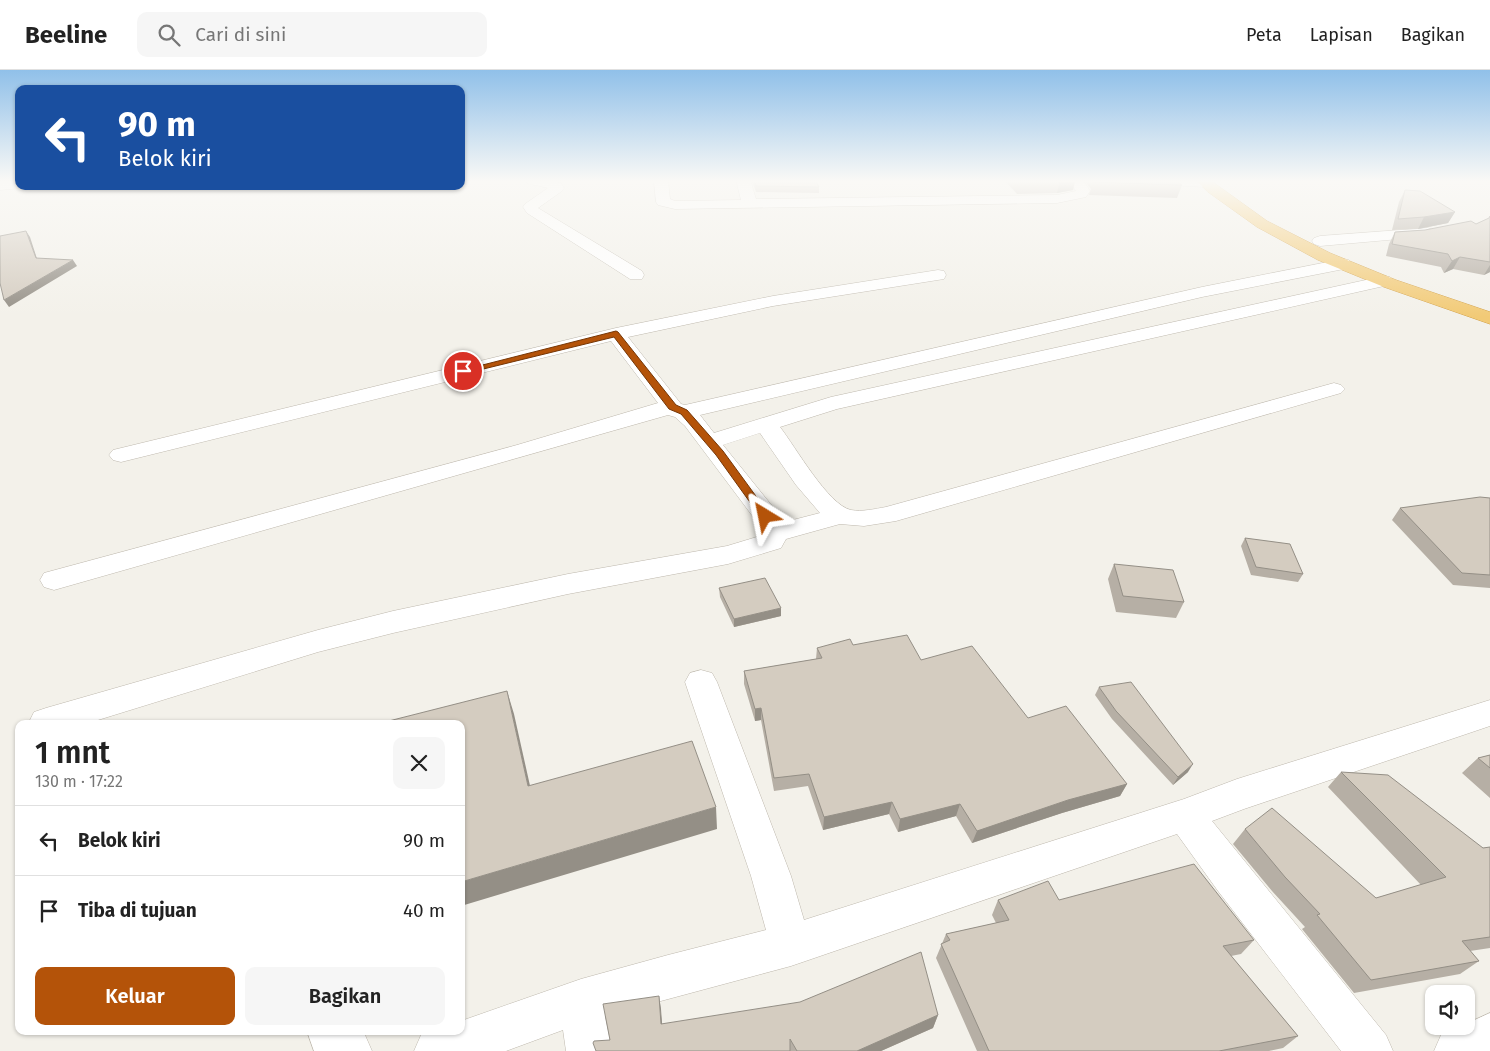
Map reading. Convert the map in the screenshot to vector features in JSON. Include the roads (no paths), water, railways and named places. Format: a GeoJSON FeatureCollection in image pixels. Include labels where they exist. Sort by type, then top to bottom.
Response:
{"type":"FeatureCollection","features":[{"type":"Feature","properties":{"kind":"highway"},"geometry":{"type":"LineString","coordinates":[[1265,226],[1343,264],[1384,281],[1490,318]]}},
{"type":"Feature","properties":{"kind":"highway"},"geometry":{"type":"LineString","coordinates":[[1291,226],[1320,242],[1373,264],[1490,304]]}},
{"type":"Feature","properties":{"kind":"street"},"geometry":{"type":"LineString","coordinates":[[557,226],[636,275]]}},
{"type":"Feature","properties":{"kind":"street"},"geometry":{"type":"LineString","coordinates":[[1320,242],[1405,236],[1444,231]]}},
{"type":"Feature","properties":{"kind":"street"},"geometry":{"type":"LineString","coordinates":[[54,580],[678,409],[1202,292],[1343,264]]}},
{"type":"Feature","properties":{"kind":"street"},"geometry":{"type":"LineString","coordinates":[[121,455],[616,334],[773,301],[938,275]]}},
{"type":"Feature","properties":{"kind":"street"},"geometry":{"type":"LineString","coordinates":[[709,442],[840,402],[1384,281]]}},
{"type":"Feature","properties":{"kind":"street"},"geometry":{"type":"LineString","coordinates":[[53,720],[393,622],[568,584],[728,555],[772,542],[776,530],[709,442],[678,409],[616,334]]}},
{"type":"Feature","properties":{"kind":"street"},"geometry":{"type":"LineString","coordinates":[[774,534],[839,516],[859,519],[887,515],[1334,389]]}},
{"type":"Feature","properties":{"kind":"street"},"geometry":{"type":"LineString","coordinates":[[764,425],[773,433],[824,503],[839,516]]}},
{"type":"Feature","properties":{"kind":"street"},"geometry":{"type":"LineString","coordinates":[[701,682],[771,876],[791,945]]}},
{"type":"Feature","properties":{"kind":"street"},"geometry":{"type":"LineString","coordinates":[[437,1051],[491,1034],[581,1001],[668,976],[791,945],[1185,816],[1237,795],[1490,713]]}},
{"type":"Feature","properties":{"kind":"street"},"geometry":{"type":"LineString","coordinates":[[1185,816],[1370,1051]]}},
{"type":"Feature","properties":{"kind":"street"},"geometry":{"type":"LineString","coordinates":[[581,1001],[589,1051]]}},
{"type":"Feature","properties":{"kind":"street"},"geometry":{"type":"LineString","coordinates":[[330,1035],[349,1051]]}},
{"type":"Feature","properties":{"kind":"street"},"geometry":{"type":"LineString","coordinates":[[1457,1051],[1490,1036]]}}]}
